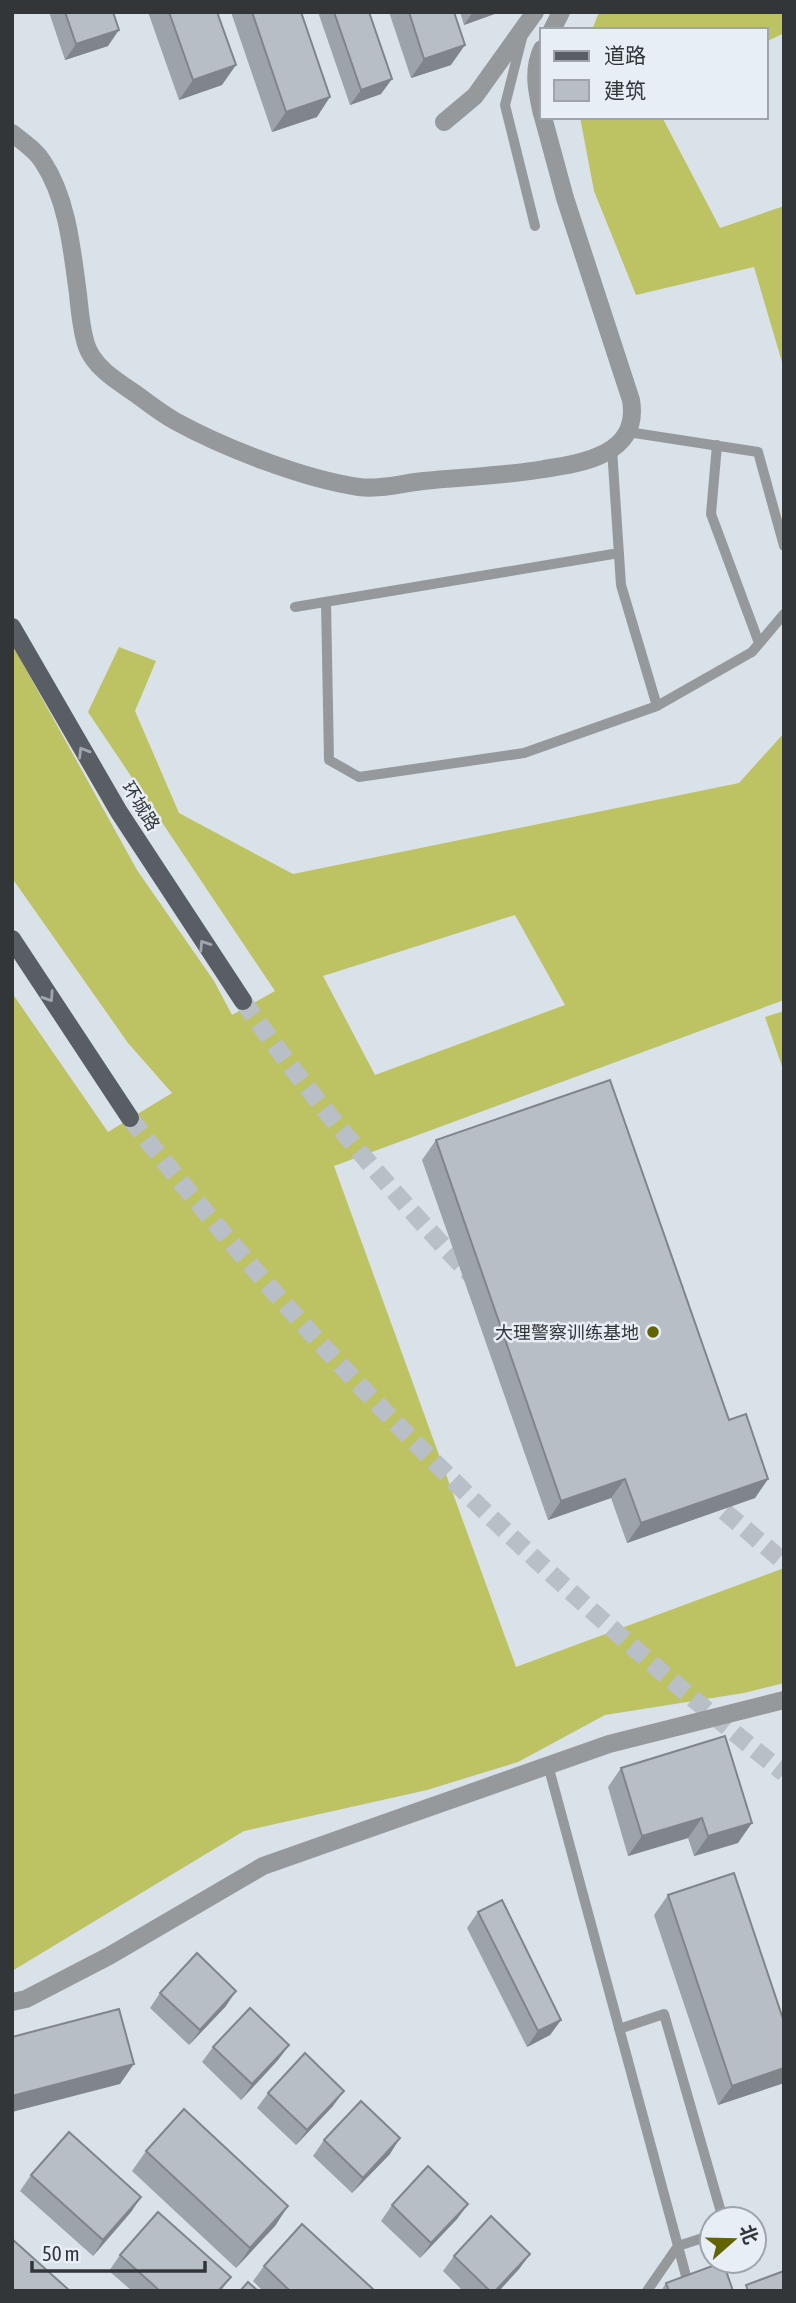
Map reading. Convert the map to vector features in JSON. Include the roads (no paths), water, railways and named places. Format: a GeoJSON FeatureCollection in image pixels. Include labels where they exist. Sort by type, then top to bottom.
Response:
{"type":"FeatureCollection","features":[{"type":"Feature","properties":{"kind":"main road","name":"环城路"},"geometry":{"type":"LineString","coordinates":[[12,627],[119,812],[243,1001]]}},
{"type":"Feature","properties":{"kind":"main road"},"geometry":{"type":"LineString","coordinates":[[12,939],[130,1118]]}},
{"type":"Feature","properties":{"kind":"street"},"geometry":{"type":"LineString","coordinates":[[553,28],[561,12]]}},
{"type":"Feature","properties":{"kind":"street"},"geometry":{"type":"LineString","coordinates":[[444,122],[475,96],[530,20]]}},
{"type":"Feature","properties":{"kind":"street"},"geometry":{"type":"LineString","coordinates":[[540,53],[536,62],[540,102]]}},
{"type":"Feature","properties":{"kind":"street"},"geometry":{"type":"LineString","coordinates":[[12,133],[43,162],[55,187],[68,227],[83,335],[94,360],[113,379],[174,421],[304,474],[362,488],[579,463],[612,448],[628,432],[632,421],[631,400],[565,198],[544,119]]}},
{"type":"Feature","properties":{"kind":"street"},"geometry":{"type":"LineString","coordinates":[[12,146],[35,152]]}},
{"type":"Feature","properties":{"kind":"street"},"geometry":{"type":"LineString","coordinates":[[12,2002],[26,1999],[109,1956],[263,1866],[608,1744],[784,1700]]}},
{"type":"Feature","properties":{"kind":"lane"},"geometry":{"type":"LineString","coordinates":[[530,20],[505,105],[535,226]]}},
{"type":"Feature","properties":{"kind":"lane"},"geometry":{"type":"LineString","coordinates":[[628,432],[758,452],[784,546]]}},
{"type":"Feature","properties":{"kind":"lane"},"geometry":{"type":"LineString","coordinates":[[717,445],[711,514],[759,643]]}},
{"type":"Feature","properties":{"kind":"lane"},"geometry":{"type":"LineString","coordinates":[[612,448],[621,585],[657,706]]}},
{"type":"Feature","properties":{"kind":"lane"},"geometry":{"type":"LineString","coordinates":[[295,607],[618,553]]}},
{"type":"Feature","properties":{"kind":"lane"},"geometry":{"type":"LineString","coordinates":[[326,602],[329,760],[359,777],[524,753],[657,706],[752,652],[784,614]]}},
{"type":"Feature","properties":{"kind":"lane"},"geometry":{"type":"LineString","coordinates":[[548,1765],[690,2291]]}},
{"type":"Feature","properties":{"kind":"lane"},"geometry":{"type":"LineString","coordinates":[[619,2029],[664,2014],[719,2205]]}},
{"type":"Feature","properties":{"kind":"lane"},"geometry":{"type":"LineString","coordinates":[[647,2291],[678,2246],[698,2240]]}},
{"type":"Feature","properties":{"kind":"tunnel"},"geometry":{"type":"LineString","coordinates":[[243,1001],[352,1143],[472,1276]]}},
{"type":"Feature","properties":{"kind":"tunnel"},"geometry":{"type":"LineString","coordinates":[[130,1118],[278,1297],[438,1465],[606,1624],[784,1773]]}},
{"type":"Feature","properties":{"kind":"tunnel"},"geometry":{"type":"LineString","coordinates":[[704,1494],[784,1562]]}},
{"type":"Feature","properties":{"kind":"place","name":"大理警察训练基地"},"geometry":{"type":"Point","coordinates":[653,1332]}}]}
